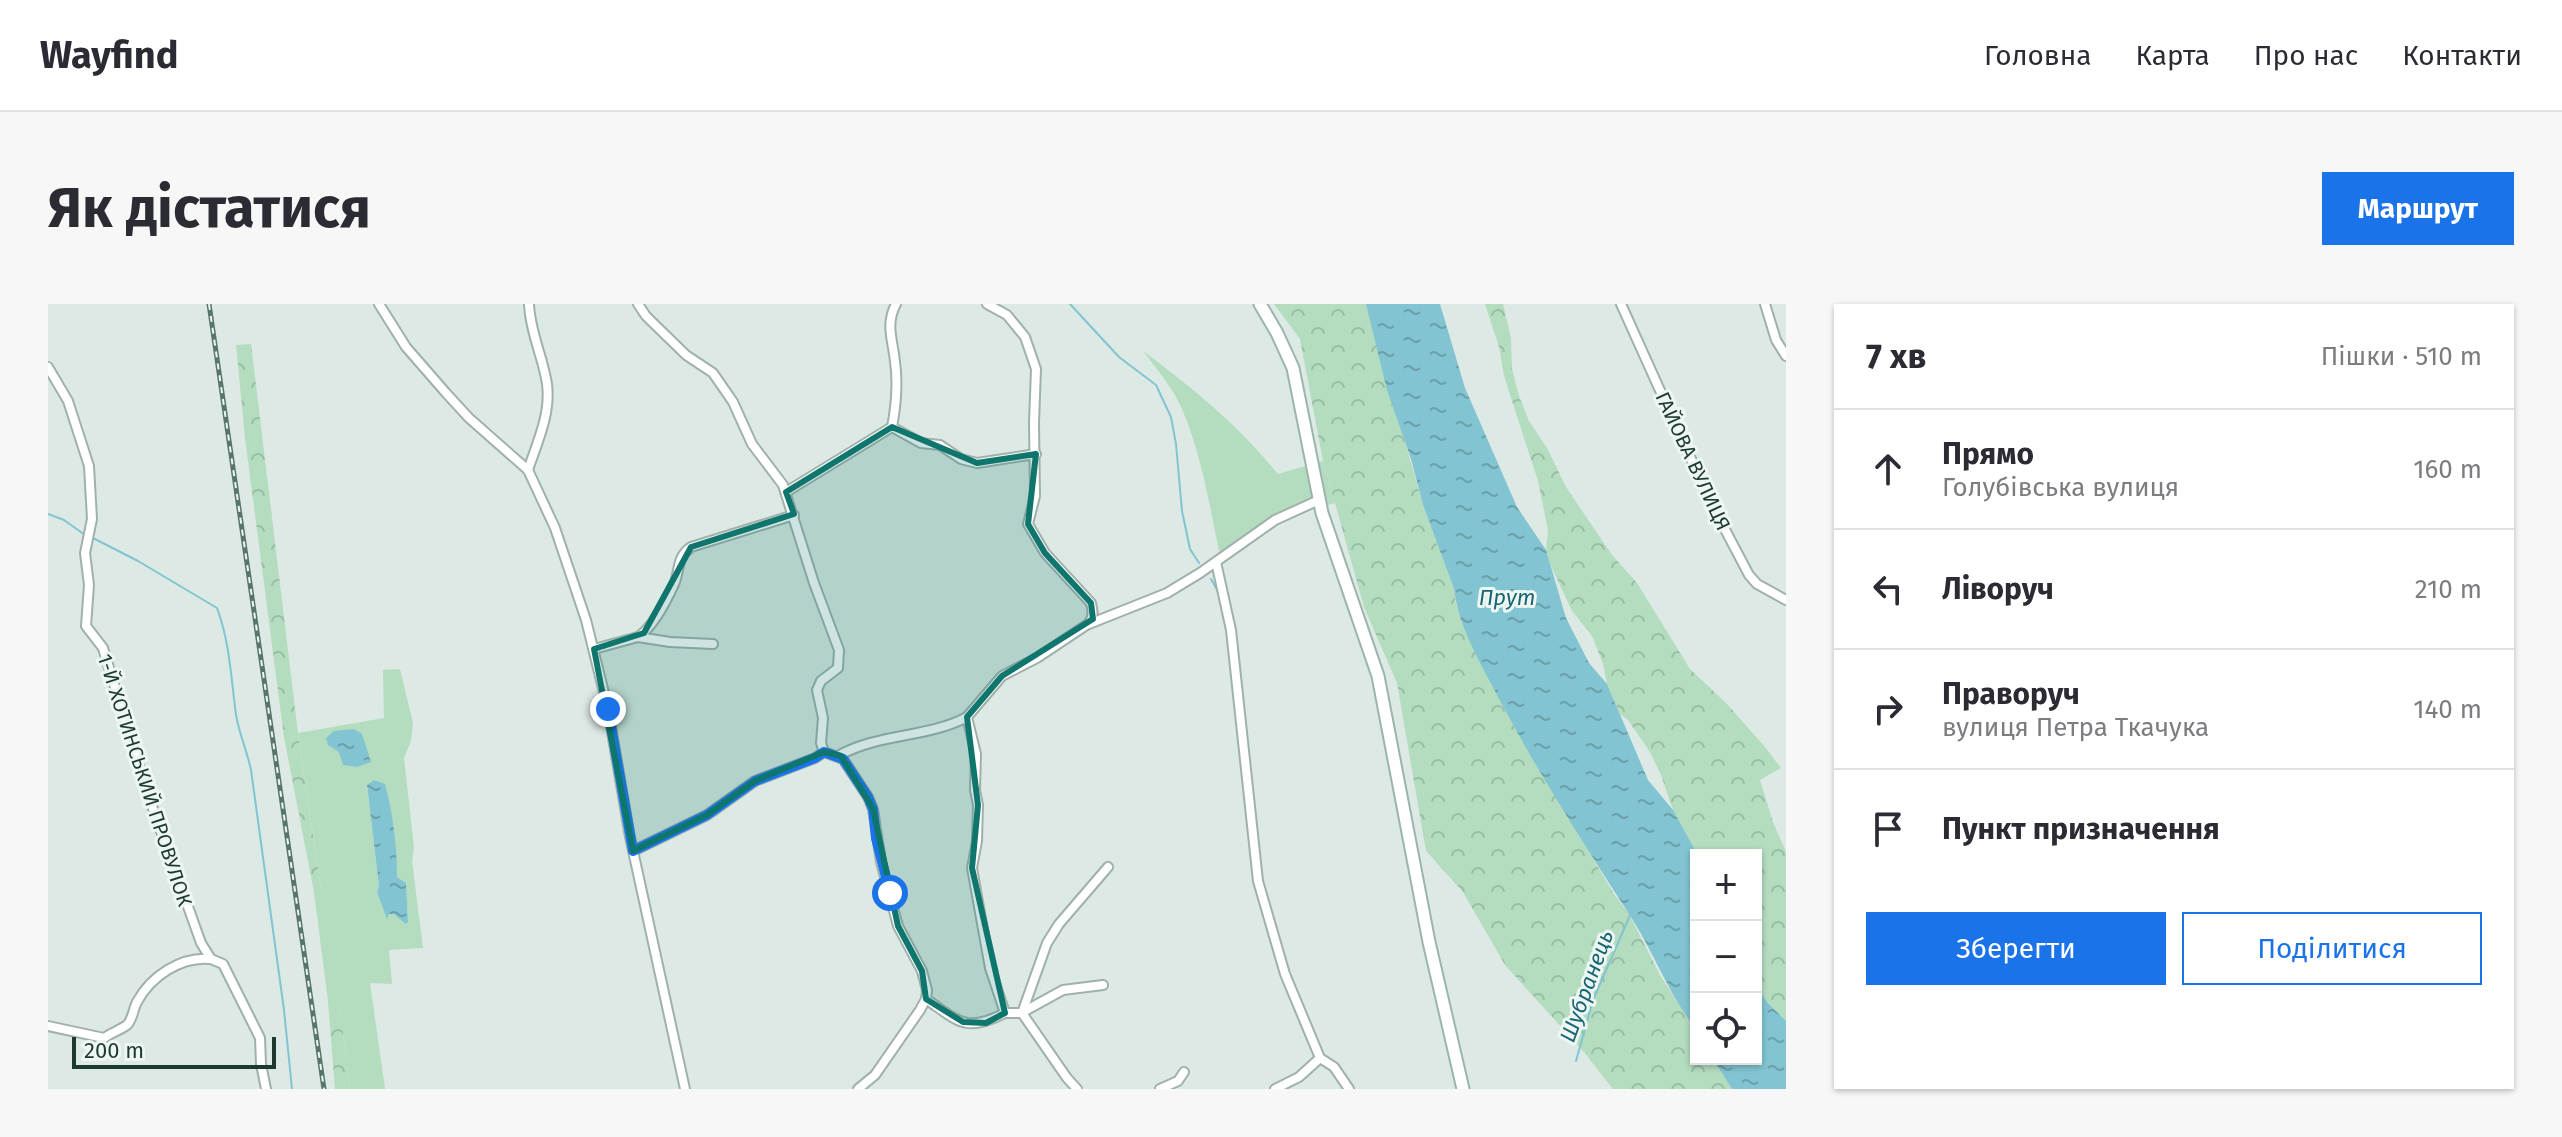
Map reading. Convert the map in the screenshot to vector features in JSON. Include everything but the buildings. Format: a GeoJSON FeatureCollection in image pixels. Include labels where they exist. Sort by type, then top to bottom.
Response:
{"type":"FeatureCollection","features":[{"type":"Feature","properties":{"kind":"street"},"geometry":{"type":"LineString","coordinates":[[379,304],[406,347],[446,393],[469,418],[528,470],[555,528],[586,620],[608,709],[633,851],[685,1089]]}},
{"type":"Feature","properties":{"kind":"street"},"geometry":{"type":"LineString","coordinates":[[528,470],[547,413],[548,386],[530,321],[529,304]]}},
{"type":"Feature","properties":{"kind":"street"},"geometry":{"type":"LineString","coordinates":[[638,304],[686,355],[713,373],[733,402],[752,444],[786,492],[840,657],[838,668],[821,681],[817,690],[823,718],[821,743],[824,752]]}},
{"type":"Feature","properties":{"kind":"street"},"geometry":{"type":"LineString","coordinates":[[786,492],[892,427],[896,406],[896,363],[889,328],[896,304]]}},
{"type":"Feature","properties":{"kind":"street"},"geometry":{"type":"LineString","coordinates":[[838,756],[853,747],[954,724],[967,717],[1002,676],[1050,650],[1093,619],[1091,603],[1045,553],[1028,524],[1035,496],[1036,369],[1031,350],[1007,315],[987,304]]}},
{"type":"Feature","properties":{"kind":"street"},"geometry":{"type":"LineString","coordinates":[[1260,304],[1293,368],[1319,500],[1378,676],[1429,942],[1463,1089]]}},
{"type":"Feature","properties":{"kind":"street","name":"ГАЙОВА ВУЛИЦЯ"},"geometry":{"type":"LineString","coordinates":[[1621,304],[1709,499],[1749,575],[1757,584],[1786,600]]}},
{"type":"Feature","properties":{"kind":"street"},"geometry":{"type":"LineString","coordinates":[[1765,304],[1776,340],[1786,356]]}},
{"type":"Feature","properties":{"kind":"street","name":"1-Й ХОТИНСЬКИЙ ПРОВУЛОК"},"geometry":{"type":"LineString","coordinates":[[48,367],[68,401],[89,466],[92,519],[85,553],[89,585],[86,626],[103,648],[147,792],[201,943],[211,959],[223,964],[260,1038],[266,1089]]}},
{"type":"Feature","properties":{"kind":"street"},"geometry":{"type":"LineString","coordinates":[[892,427],[921,443],[940,445],[961,459],[977,463],[1036,454]]}},
{"type":"Feature","properties":{"kind":"street"},"geometry":{"type":"LineString","coordinates":[[1088,624],[1167,593],[1275,520],[1319,500]]}},
{"type":"Feature","properties":{"kind":"street"},"geometry":{"type":"LineString","coordinates":[[594,649],[644,633],[667,599],[677,578],[683,553],[701,542],[794,515]]}},
{"type":"Feature","properties":{"kind":"street"},"geometry":{"type":"LineString","coordinates":[[1216,562],[1231,630],[1258,881],[1285,974],[1320,1058],[1334,1067],[1349,1089]]}},
{"type":"Feature","properties":{"kind":"street"},"geometry":{"type":"LineString","coordinates":[[638,637],[713,644]]}},
{"type":"Feature","properties":{"kind":"street"},"geometry":{"type":"LineString","coordinates":[[967,717],[976,754],[975,790],[978,805],[977,841],[972,868],[990,968],[1005,1013]]}},
{"type":"Feature","properties":{"kind":"street"},"geometry":{"type":"LineString","coordinates":[[633,851],[707,815],[755,781],[824,752],[838,756],[850,768],[873,809],[881,862],[898,926],[922,971],[927,990],[926,999],[875,1075],[858,1089]]}},
{"type":"Feature","properties":{"kind":"street"},"geometry":{"type":"LineString","coordinates":[[1022,1013],[1047,943],[1059,924],[1108,867]]}},
{"type":"Feature","properties":{"kind":"street"},"geometry":{"type":"LineString","coordinates":[[48,1026],[104,1038],[129,1023],[138,999],[161,974],[186,961],[211,959]]}},
{"type":"Feature","properties":{"kind":"street"},"geometry":{"type":"LineString","coordinates":[[926,999],[949,1015],[972,1024],[986,1023],[1005,1013],[1022,1013],[1063,990],[1103,985]]}},
{"type":"Feature","properties":{"kind":"street"},"geometry":{"type":"LineString","coordinates":[[1022,1013],[1077,1089]]}},
{"type":"Feature","properties":{"kind":"street"},"geometry":{"type":"LineString","coordinates":[[1275,1089],[1299,1077],[1320,1058]]}},
{"type":"Feature","properties":{"kind":"street"},"geometry":{"type":"LineString","coordinates":[[1168,1088],[1184,1072]]}},
{"type":"Feature","properties":{"kind":"highlighted area"},"geometry":{"type":"Polygon","coordinates":[[[892,427],[977,463],[1036,454],[1028,524],[1045,553],[1091,603],[1093,619],[1002,676],[967,717],[978,805],[972,868],[1005,1013],[986,1023],[963,1022],[926,999],[922,971],[898,926],[873,809],[841,756],[824,752],[755,781],[707,815],[633,851],[594,649],[644,633],[691,547],[794,514],[786,492],[892,427]]]}},
{"type":"Feature","properties":{"kind":"green space"},"geometry":{"type":"Polygon","coordinates":[[[1274,304],[1366,304],[1423,505],[1470,642],[1511,721],[1629,914],[1661,977],[1690,1020],[1690,1065],[1717,1065],[1732,1089],[1613,1089],[1584,1052],[1505,965],[1463,892],[1426,851],[1397,683],[1364,607],[1323,461],[1300,339],[1274,304]]]}},
{"type":"Feature","properties":{"kind":"green space"},"geometry":{"type":"Polygon","coordinates":[[[1485,304],[1503,304],[1519,396],[1529,421],[1547,448],[1566,487],[1612,555],[1637,583],[1690,669],[1726,703],[1781,768],[1760,780],[1786,852],[1786,1021],[1762,994],[1762,849],[1695,849],[1673,810],[1650,752],[1628,720],[1620,714],[1592,636],[1572,611],[1551,566],[1546,550],[1548,530],[1538,481],[1504,376],[1499,347],[1485,304]]]}},
{"type":"Feature","properties":{"kind":"green space"},"geometry":{"type":"Polygon","coordinates":[[[251,344],[298,733],[321,890],[314,892],[284,737],[245,438],[236,345],[251,344]]]}},
{"type":"Feature","properties":{"kind":"green space"},"geometry":{"type":"Polygon","coordinates":[[[1143,351],[1215,408],[1278,474],[1323,461],[1335,503],[1295,514],[1220,556],[1205,482],[1189,427],[1174,394],[1143,351]]]}},
{"type":"Feature","properties":{"kind":"green space"},"geometry":{"type":"Polygon","coordinates":[[[400,669],[413,723],[411,741],[404,758],[423,948],[389,950],[392,984],[370,983],[385,1089],[350,1089],[339,1002],[328,1001],[314,892],[321,889],[298,733],[384,718],[383,670],[400,669]],[[374,780],[367,786],[379,886],[377,892],[389,914],[408,922],[406,883],[397,877],[394,830],[385,785],[374,780]]]}},
{"type":"Feature","properties":{"kind":"green space"},"geometry":{"type":"Polygon","coordinates":[[[328,1001],[339,1001],[350,1089],[335,1089],[328,1001]]]}},
{"type":"Feature","properties":{"kind":"water","name":"Прут"},"geometry":{"type":"Polygon","coordinates":[[[1366,304],[1440,304],[1465,388],[1517,507],[1546,550],[1566,618],[1589,663],[1607,684],[1648,780],[1673,810],[1695,849],[1690,849],[1690,1020],[1638,928],[1528,751],[1471,644],[1387,390],[1366,304]]]}},
{"type":"Feature","properties":{"kind":"water"},"geometry":{"type":"Polygon","coordinates":[[[354,729],[362,734],[371,762],[357,767],[343,765],[339,752],[328,745],[326,738],[334,731],[354,729]]]}},
{"type":"Feature","properties":{"kind":"water"},"geometry":{"type":"Polygon","coordinates":[[[374,780],[385,784],[388,795],[397,877],[406,883],[406,924],[394,914],[389,914],[387,919],[377,892],[379,886],[367,785],[374,780]]]}},
{"type":"Feature","properties":{"kind":"water"},"geometry":{"type":"Polygon","coordinates":[[[1762,994],[1786,1021],[1786,1089],[1732,1089],[1717,1065],[1762,1065],[1762,994]]]}},
{"type":"Feature","properties":{"kind":"waterway"},"geometry":{"type":"LineString","coordinates":[[1070,304],[1119,357],[1156,385],[1171,417],[1182,511],[1190,549],[1199,563]]}},
{"type":"Feature","properties":{"kind":"waterway"},"geometry":{"type":"LineString","coordinates":[[48,514],[64,520],[85,535]]}},
{"type":"Feature","properties":{"kind":"waterway"},"geometry":{"type":"LineString","coordinates":[[93,538],[217,608],[227,647],[237,722],[251,770],[292,1089]]}},
{"type":"Feature","properties":{"kind":"waterway"},"geometry":{"type":"LineString","coordinates":[[1211,579],[1220,595]]}},
{"type":"Feature","properties":{"kind":"waterway","name":"Шубранець"},"geometry":{"type":"LineString","coordinates":[[1576,1061],[1593,1000],[1631,913]]}},
{"type":"Feature","properties":{"kind":"railway"},"geometry":{"type":"LineString","coordinates":[[209,304],[324,1089]]}},
{"type":"Feature","properties":{"kind":"route"},"geometry":{"type":"LineString","coordinates":[[608,709],[633,851],[707,815],[755,781],[824,752],[843,759],[868,797],[890,893]]}}]}
